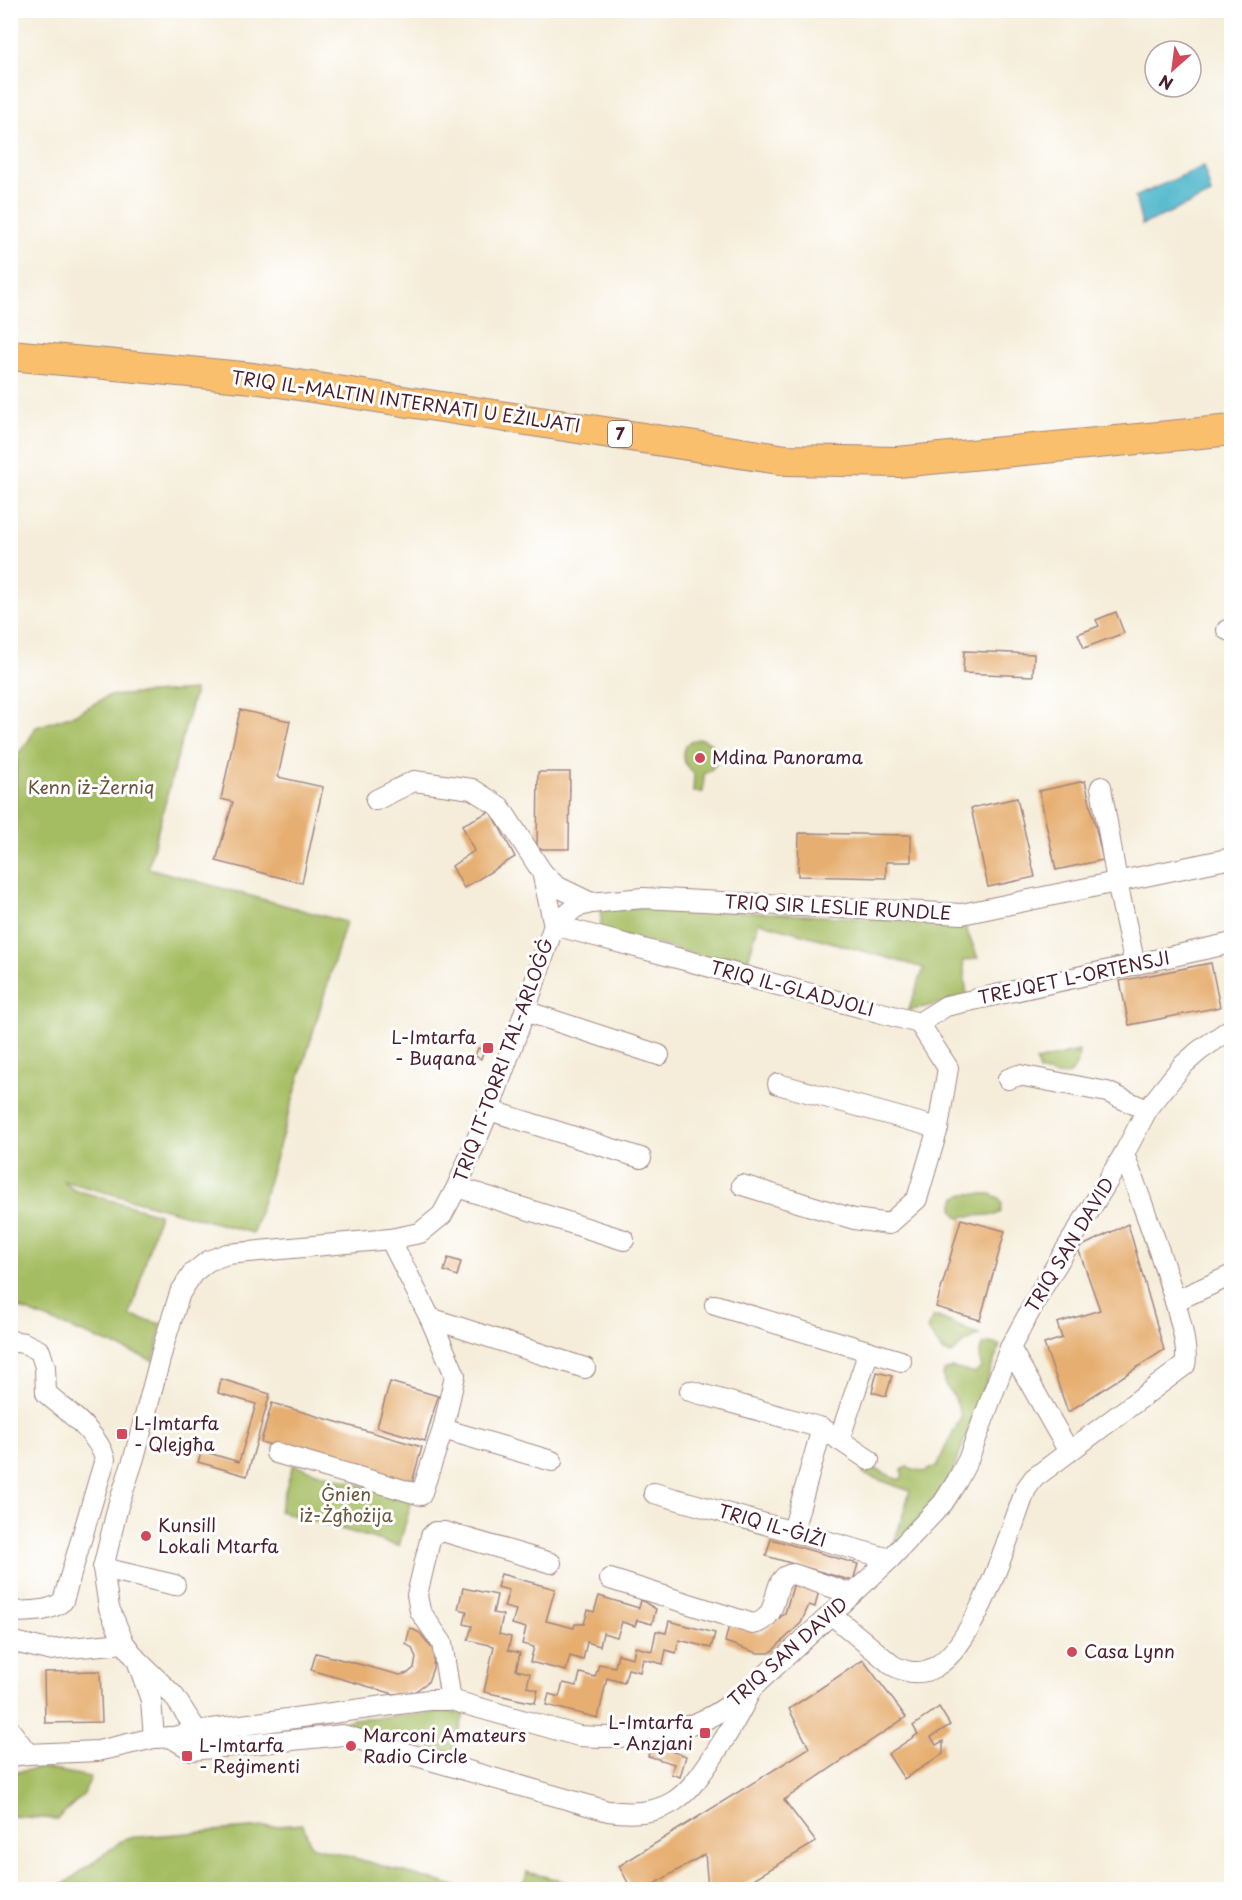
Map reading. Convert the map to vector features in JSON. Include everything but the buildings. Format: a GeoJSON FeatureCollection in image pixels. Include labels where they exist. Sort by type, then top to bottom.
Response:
{"type":"FeatureCollection","features":[{"type":"Feature","properties":{"kind":"highway","name":"TRIQ IL-MALTIN INTERNATI U EŻILJATI"},"geometry":{"type":"LineString","coordinates":[[10,355],[253,378],[786,460],[898,462],[1232,430]]}},
{"type":"Feature","properties":{"kind":"highway","name":"TRIQ IL-MALTIN INTERNATI U EŻILJATI"},"geometry":{"type":"LineString","coordinates":[[10,375],[258,398],[786,477],[896,480],[1232,449]]}},
{"type":"Feature","properties":{"kind":"street"},"geometry":{"type":"LineString","coordinates":[[376,800],[414,781],[471,789],[500,807],[542,872],[556,886],[591,903]]}},
{"type":"Feature","properties":{"kind":"street"},"geometry":{"type":"LineString","coordinates":[[1101,787],[1117,882],[1135,965]]}},
{"type":"Feature","properties":{"kind":"street","name":"TRIQ SIR LESLIE RUNDLE"},"geometry":{"type":"LineString","coordinates":[[554,925],[576,907],[591,903],[644,898],[962,914],[1232,858]]}},
{"type":"Feature","properties":{"kind":"street"},"geometry":{"type":"LineString","coordinates":[[542,872],[554,925]]}},
{"type":"Feature","properties":{"kind":"street","name":"TRIQ IT-TORRI TAL-ARLOĠĠ"},"geometry":{"type":"LineString","coordinates":[[103,1568],[165,1340],[180,1293],[193,1273],[208,1261],[227,1254],[390,1239],[420,1233],[442,1215],[458,1187],[489,1110],[554,925]]}},
{"type":"Feature","properties":{"kind":"street","name":"TRIQ IL-GLADJOLI"},"geometry":{"type":"LineString","coordinates":[[554,925],[920,1023]]}},
{"type":"Feature","properties":{"kind":"street","name":"TREJQET L-ORTENSJI"},"geometry":{"type":"LineString","coordinates":[[920,1023],[946,1006],[1232,943]]}},
{"type":"Feature","properties":{"kind":"street"},"geometry":{"type":"LineString","coordinates":[[525,1011],[658,1055]]}},
{"type":"Feature","properties":{"kind":"street"},"geometry":{"type":"LineString","coordinates":[[742,1185],[854,1219],[889,1224],[917,1199],[938,1128],[948,1068],[920,1023]]}},
{"type":"Feature","properties":{"kind":"street","name":"TRIQ SAN DAVID"},"geometry":{"type":"LineString","coordinates":[[19,1755],[98,1752],[197,1731],[429,1700],[452,1700],[579,1736],[627,1737],[673,1730],[693,1724],[728,1707],[751,1689],[890,1560],[943,1503],[968,1460],[1010,1348],[1043,1287],[1124,1154],[1147,1110],[1182,1066],[1232,1028]]}},
{"type":"Feature","properties":{"kind":"street"},"geometry":{"type":"LineString","coordinates":[[1008,1079],[1019,1075],[1107,1092],[1147,1110]]}},
{"type":"Feature","properties":{"kind":"street"},"geometry":{"type":"LineString","coordinates":[[778,1084],[938,1128]]}},
{"type":"Feature","properties":{"kind":"street"},"geometry":{"type":"LineString","coordinates":[[489,1110],[641,1158]]}},
{"type":"Feature","properties":{"kind":"street"},"geometry":{"type":"LineString","coordinates":[[831,1614],[902,1671],[918,1672],[937,1666],[957,1646],[983,1603],[1026,1489],[1034,1478],[1185,1365],[1187,1351],[1175,1300],[1124,1154]]}},
{"type":"Feature","properties":{"kind":"street"},"geometry":{"type":"LineString","coordinates":[[458,1187],[624,1240]]}},
{"type":"Feature","properties":{"kind":"street"},"geometry":{"type":"LineString","coordinates":[[276,1453],[421,1494],[443,1429],[455,1375],[430,1318],[390,1239]]}},
{"type":"Feature","properties":{"kind":"street"},"geometry":{"type":"LineString","coordinates":[[1175,1300],[1232,1275]]}},
{"type":"Feature","properties":{"kind":"street"},"geometry":{"type":"LineString","coordinates":[[715,1305],[901,1361]]}},
{"type":"Feature","properties":{"kind":"street"},"geometry":{"type":"LineString","coordinates":[[430,1318],[585,1368]]}},
{"type":"Feature","properties":{"kind":"street"},"geometry":{"type":"LineString","coordinates":[[10,1341],[24,1343],[40,1351],[45,1367],[46,1393],[102,1447],[105,1459],[63,1601],[54,1607],[42,1610],[10,1612]]}},
{"type":"Feature","properties":{"kind":"street"},"geometry":{"type":"LineString","coordinates":[[1010,1348],[1070,1452]]}},
{"type":"Feature","properties":{"kind":"street"},"geometry":{"type":"LineString","coordinates":[[839,1440],[869,1351]]}},
{"type":"Feature","properties":{"kind":"street"},"geometry":{"type":"LineString","coordinates":[[690,1391],[822,1428],[869,1460]]}},
{"type":"Feature","properties":{"kind":"street"},"geometry":{"type":"LineString","coordinates":[[793,1531],[822,1428]]}},
{"type":"Feature","properties":{"kind":"street"},"geometry":{"type":"LineString","coordinates":[[443,1429],[552,1461]]}},
{"type":"Feature","properties":{"kind":"street","name":"TRIQ IL-ĠIŻI"},"geometry":{"type":"LineString","coordinates":[[654,1493],[890,1560]]}},
{"type":"Feature","properties":{"kind":"street"},"geometry":{"type":"LineString","coordinates":[[452,1700],[442,1643],[417,1604],[430,1539],[435,1532],[446,1532],[551,1563]]}},
{"type":"Feature","properties":{"kind":"street"},"geometry":{"type":"LineString","coordinates":[[175,1585],[103,1568],[109,1608],[124,1643],[137,1660],[174,1696],[197,1731]]}},
{"type":"Feature","properties":{"kind":"street"},"geometry":{"type":"LineString","coordinates":[[610,1579],[753,1624],[769,1615],[780,1582],[788,1574],[852,1594]]}},
{"type":"Feature","properties":{"kind":"street"},"geometry":{"type":"LineString","coordinates":[[10,1641],[48,1650],[124,1643]]}},
{"type":"Feature","properties":{"kind":"street"},"geometry":{"type":"LineString","coordinates":[[137,1660],[162,1737],[192,1750],[343,1735],[609,1811],[629,1814],[646,1813],[664,1807],[682,1796],[696,1782],[739,1717],[751,1689]]}},
{"type":"Feature","properties":{"kind":"street"},"geometry":{"type":"LineString","coordinates":[[10,1730],[19,1755]]}},
{"type":"Feature","properties":{"kind":"green space","name":"Kenn iż-Żerniq"},"geometry":{"type":"Polygon","coordinates":[[[195,690],[148,868],[346,922],[253,1233],[64,1181],[72,1189],[159,1214],[130,1316],[162,1324],[154,1361],[11,1305],[10,909],[17,755],[36,727],[76,714],[108,696],[195,690]]]}},
{"type":"Feature","properties":{"kind":"green space"},"geometry":{"type":"Polygon","coordinates":[[[702,739],[713,746],[717,761],[704,774],[703,792],[693,792],[694,774],[685,763],[683,752],[689,743],[702,739]]]}},
{"type":"Feature","properties":{"kind":"green space"},"geometry":{"type":"Polygon","coordinates":[[[11,752],[17,755],[11,909],[11,752]]]}},
{"type":"Feature","properties":{"kind":"green space"},"geometry":{"type":"Polygon","coordinates":[[[658,907],[964,924],[978,958],[963,961],[967,997],[908,1011],[924,968],[759,922],[746,967],[601,930],[601,908],[658,907]]]}},
{"type":"Feature","properties":{"kind":"green space"},"geometry":{"type":"Polygon","coordinates":[[[1079,1051],[1075,1068],[1067,1075],[1039,1071],[1036,1061],[1079,1051]]]}},
{"type":"Feature","properties":{"kind":"green space"},"geometry":{"type":"Polygon","coordinates":[[[965,1194],[991,1194],[999,1198],[1002,1204],[1001,1212],[995,1215],[965,1216],[961,1219],[953,1209],[956,1197],[965,1194]]]}},
{"type":"Feature","properties":{"kind":"green space"},"geometry":{"type":"Polygon","coordinates":[[[938,1317],[979,1335],[961,1345],[952,1354],[943,1352],[927,1329],[933,1318],[938,1317]]]}},
{"type":"Feature","properties":{"kind":"green space"},"geometry":{"type":"Polygon","coordinates":[[[989,1343],[1000,1345],[952,1474],[937,1499],[893,1547],[910,1491],[863,1474],[865,1464],[899,1480],[903,1476],[901,1470],[907,1467],[924,1472],[938,1465],[961,1416],[954,1397],[944,1383],[944,1371],[952,1368],[975,1373],[981,1368],[980,1352],[983,1345],[989,1343]]]}},
{"type":"Feature","properties":{"kind":"green space","name":"Ġnien iż-Żgħożija"},"geometry":{"type":"Polygon","coordinates":[[[293,1465],[412,1500],[399,1546],[279,1511],[293,1465]]]}},
{"type":"Feature","properties":{"kind":"green space"},"geometry":{"type":"Polygon","coordinates":[[[451,1712],[464,1714],[453,1753],[341,1724],[353,1719],[451,1712]]]}},
{"type":"Feature","properties":{"kind":"green space"},"geometry":{"type":"Polygon","coordinates":[[[42,1768],[91,1777],[84,1794],[57,1819],[11,1816],[11,1773],[42,1768]]]}},
{"type":"Feature","properties":{"kind":"green space"},"geometry":{"type":"Polygon","coordinates":[[[303,1824],[311,1846],[465,1889],[57,1889],[126,1838],[303,1824]]]}},
{"type":"Feature","properties":{"kind":"green space"},"geometry":{"type":"Polygon","coordinates":[[[527,1872],[593,1889],[523,1889],[527,1872]]]}},
{"type":"Feature","properties":{"kind":"water"},"geometry":{"type":"Polygon","coordinates":[[[1204,166],[1211,194],[1142,225],[1135,197],[1204,166]]]}},
{"type":"Feature","properties":{"kind":"place","name":"Mdina Panorama"},"geometry":{"type":"Point","coordinates":[700,758]}},
{"type":"Feature","properties":{"kind":"place","name":"L-Imtarfa - Buqana"},"geometry":{"type":"Point","coordinates":[488,1048]}},
{"type":"Feature","properties":{"kind":"place","name":"L-Imtarfa - Qlejgħa"},"geometry":{"type":"Point","coordinates":[122,1434]}},
{"type":"Feature","properties":{"kind":"place","name":"Kunsill Lokali Mtarfa"},"geometry":{"type":"Point","coordinates":[146,1536]}},
{"type":"Feature","properties":{"kind":"place","name":"Casa Lynn"},"geometry":{"type":"Point","coordinates":[1072,1652]}},
{"type":"Feature","properties":{"kind":"place","name":"L-Imtarfa - Anzjani"},"geometry":{"type":"Point","coordinates":[705,1733]}},
{"type":"Feature","properties":{"kind":"place","name":"Marconi Amateurs Radio Circle"},"geometry":{"type":"Point","coordinates":[351,1746]}},
{"type":"Feature","properties":{"kind":"place","name":"L-Imtarfa - Reġimenti"},"geometry":{"type":"Point","coordinates":[187,1756]}}]}
